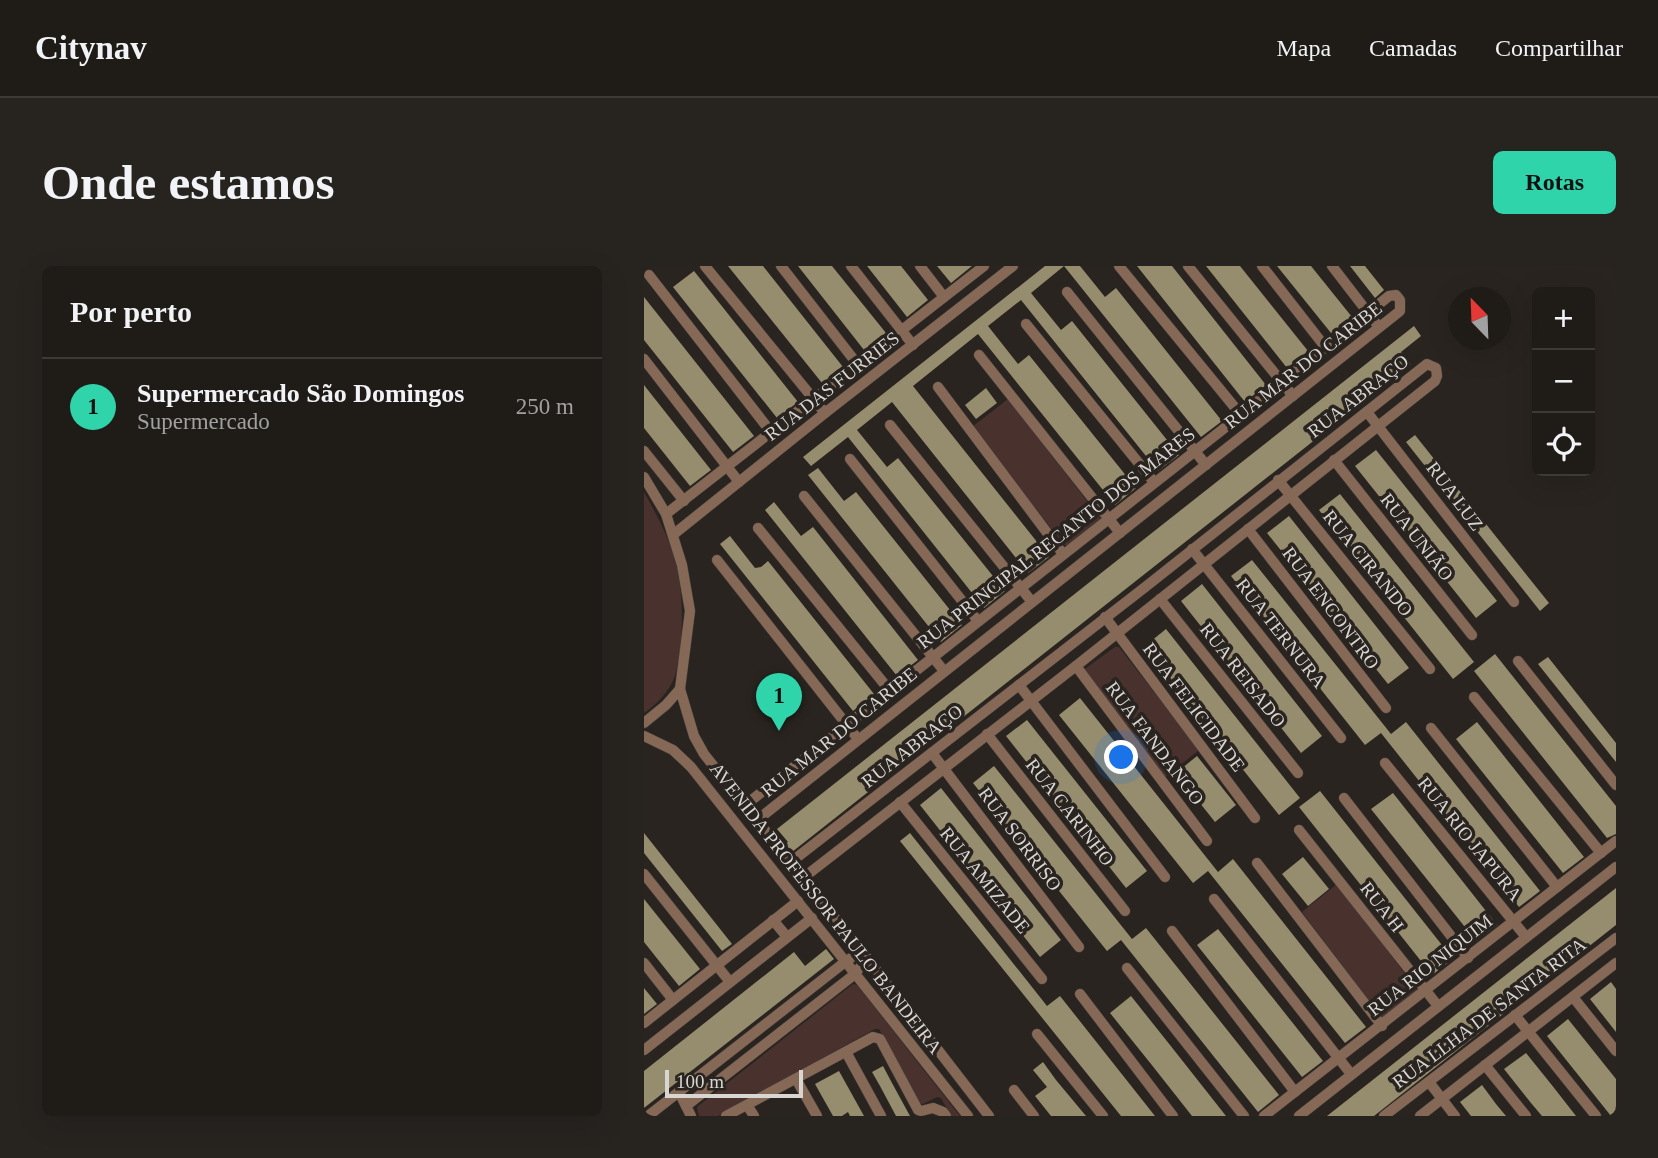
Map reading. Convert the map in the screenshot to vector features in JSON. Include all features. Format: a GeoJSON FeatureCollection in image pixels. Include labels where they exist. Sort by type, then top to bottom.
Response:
{"type":"FeatureCollection","features":[{"type":"Feature","properties":{"kind":"street"},"geometry":{"type":"LineString","coordinates":[[705,266],[825,412]]}},
{"type":"Feature","properties":{"kind":"street"},"geometry":{"type":"LineString","coordinates":[[781,266],[858,365]]}},
{"type":"Feature","properties":{"kind":"street"},"geometry":{"type":"LineString","coordinates":[[851,266],[913,345]]}},
{"type":"Feature","properties":{"kind":"street"},"geometry":{"type":"LineString","coordinates":[[920,266],[944,297]]}},
{"type":"Feature","properties":{"kind":"street"},"geometry":{"type":"LineString","coordinates":[[666,514],[984,266]]}},
{"type":"Feature","properties":{"kind":"street"},"geometry":{"type":"LineString","coordinates":[[990,266],[999,277]]}},
{"type":"Feature","properties":{"kind":"street","name":"RUA DAS FURRIES"},"geometry":{"type":"LineString","coordinates":[[674,534],[1013,266]]}},
{"type":"Feature","properties":{"kind":"street"},"geometry":{"type":"LineString","coordinates":[[1119,266],[1241,415]]}},
{"type":"Feature","properties":{"kind":"street"},"geometry":{"type":"LineString","coordinates":[[1188,266],[1293,396]]}},
{"type":"Feature","properties":{"kind":"street"},"geometry":{"type":"LineString","coordinates":[[1262,266],[1326,348]]}},
{"type":"Feature","properties":{"kind":"street"},"geometry":{"type":"LineString","coordinates":[[1332,266],[1379,327]]}},
{"type":"Feature","properties":{"kind":"street"},"geometry":{"type":"LineString","coordinates":[[649,275],[771,432]]}},
{"type":"Feature","properties":{"kind":"street"},"geometry":{"type":"LineString","coordinates":[[1067,292],[1206,465]]}},
{"type":"Feature","properties":{"kind":"street","name":"RUA MAR DO CARIBE"},"geometry":{"type":"LineString","coordinates":[[756,821],[1379,327],[1402,307],[1396,295],[1389,296]]}},
{"type":"Feature","properties":{"kind":"street","name":"RUA PRINCIPAL RECANTO DOS MARES"},"geometry":{"type":"LineString","coordinates":[[744,806],[1389,296]]}},
{"type":"Feature","properties":{"kind":"street"},"geometry":{"type":"LineString","coordinates":[[1026,324],[1154,482]]}},
{"type":"Feature","properties":{"kind":"street"},"geometry":{"type":"LineString","coordinates":[[979,355],[1119,533]]}},
{"type":"Feature","properties":{"kind":"street"},"geometry":{"type":"LineString","coordinates":[[644,359],[739,482]]}},
{"type":"Feature","properties":{"kind":"street","name":"RUA ABRAÇO"},"geometry":{"type":"LineString","coordinates":[[790,862],[1427,364],[1436,368],[1437,376],[1434,381],[1379,426],[803,878]]}},
{"type":"Feature","properties":{"kind":"street"},"geometry":{"type":"LineString","coordinates":[[938,387],[1063,554]]}},
{"type":"Feature","properties":{"kind":"street","name":"RUA LUZ"},"geometry":{"type":"LineString","coordinates":[[1367,412],[1514,602]]}},
{"type":"Feature","properties":{"kind":"street"},"geometry":{"type":"LineString","coordinates":[[890,425],[1032,602]]}},
{"type":"Feature","properties":{"kind":"street"},"geometry":{"type":"LineString","coordinates":[[644,451],[681,503]]}},
{"type":"Feature","properties":{"kind":"street"},"geometry":{"type":"LineString","coordinates":[[850,460],[978,621]]}},
{"type":"Feature","properties":{"kind":"street","name":"RUA UNIÃO"},"geometry":{"type":"LineString","coordinates":[[1334,460],[1472,635]]}},
{"type":"Feature","properties":{"kind":"street"},"geometry":{"type":"LineString","coordinates":[[644,477],[666,514],[674,534],[690,611],[680,689],[644,723]]}},
{"type":"Feature","properties":{"kind":"street","name":"RUA CIRANDO"},"geometry":{"type":"LineString","coordinates":[[1278,480],[1430,669]]}},
{"type":"Feature","properties":{"kind":"street","name":"RUA MAR DO CARIBE"},"geometry":{"type":"LineString","coordinates":[[804,496],[944,671]]}},
{"type":"Feature","properties":{"kind":"street"},"geometry":{"type":"LineString","coordinates":[[758,528],[890,691]]}},
{"type":"Feature","properties":{"kind":"street","name":"RUA ENCONTRO"},"geometry":{"type":"LineString","coordinates":[[1248,529],[1386,708]]}},
{"type":"Feature","properties":{"kind":"street","name":"RUA TERNURA"},"geometry":{"type":"LineString","coordinates":[[1192,549],[1341,738]]}},
{"type":"Feature","properties":{"kind":"street"},"geometry":{"type":"LineString","coordinates":[[717,560],[858,739]]}},
{"type":"Feature","properties":{"kind":"street","name":"RUA REISADO"},"geometry":{"type":"LineString","coordinates":[[1160,599],[1298,773]]}},
{"type":"Feature","properties":{"kind":"street","name":"RUA FELICIDADE"},"geometry":{"type":"LineString","coordinates":[[1105,617],[1255,818]]}},
{"type":"Feature","properties":{"kind":"street"},"geometry":{"type":"LineString","coordinates":[[1518,661],[1616,785]]}},
{"type":"Feature","properties":{"kind":"street","name":"RUA FANDANGO"},"geometry":{"type":"LineString","coordinates":[[1076,666],[1207,841]]}},
{"type":"Feature","properties":{"kind":"street"},"geometry":{"type":"LineString","coordinates":[[1019,685],[1166,877]]}},
{"type":"Feature","properties":{"kind":"street","name":"AVENIDA PROFESSOR PAULO BANDEIRA"},"geometry":{"type":"LineString","coordinates":[[680,689],[694,736],[704,754],[989,1116]]}},
{"type":"Feature","properties":{"kind":"street"},"geometry":{"type":"LineString","coordinates":[[1474,697],[1601,853]]}},
{"type":"Feature","properties":{"kind":"street"},"geometry":{"type":"LineString","coordinates":[[1431,728],[1557,887]]}},
{"type":"Feature","properties":{"kind":"street","name":"RUA CARINHO"},"geometry":{"type":"LineString","coordinates":[[987,734],[1125,911]]}},
{"type":"Feature","properties":{"kind":"street","name":"AVENIDA PROFESSOR PAULO BANDEIRA"},"geometry":{"type":"LineString","coordinates":[[644,736],[673,750],[691,766],[968,1116]]}},
{"type":"Feature","properties":{"kind":"street","name":"RUA SORRISO"},"geometry":{"type":"LineString","coordinates":[[932,753],[1079,947]]}},
{"type":"Feature","properties":{"kind":"street","name":"RUA RIO JAPURA"},"geometry":{"type":"LineString","coordinates":[[1385,763],[1526,937]]}},
{"type":"Feature","properties":{"kind":"street"},"geometry":{"type":"LineString","coordinates":[[774,782],[786,795]]}},
{"type":"Feature","properties":{"kind":"street"},"geometry":{"type":"LineString","coordinates":[[1344,798],[1468,958]]}},
{"type":"Feature","properties":{"kind":"street","name":"RUA AMIZADE"},"geometry":{"type":"LineString","coordinates":[[900,802],[1042,979]]}},
{"type":"Feature","properties":{"kind":"street"},"geometry":{"type":"LineString","coordinates":[[846,820],[858,835]]}},
{"type":"Feature","properties":{"kind":"street","name":"RUA H"},"geometry":{"type":"LineString","coordinates":[[1299,830],[1437,1006]]}},
{"type":"Feature","properties":{"kind":"street","name":"RUA RIO NIQUIM"},"geometry":{"type":"LineString","coordinates":[[1264,1116],[1616,841]]}},
{"type":"Feature","properties":{"kind":"street"},"geometry":{"type":"LineString","coordinates":[[1257,863],[1382,1026]]}},
{"type":"Feature","properties":{"kind":"street","name":"RUA RIO NIQUIM"},"geometry":{"type":"LineString","coordinates":[[1299,1116],[1616,867]]}},
{"type":"Feature","properties":{"kind":"street"},"geometry":{"type":"LineString","coordinates":[[644,874],[730,982]]}},
{"type":"Feature","properties":{"kind":"street"},"geometry":{"type":"LineString","coordinates":[[1214,899],[1351,1074]]}},
{"type":"Feature","properties":{"kind":"street"},"geometry":{"type":"LineString","coordinates":[[644,1023],[798,901]]}},
{"type":"Feature","properties":{"kind":"street"},"geometry":{"type":"LineString","coordinates":[[644,1050],[812,918]]}},
{"type":"Feature","properties":{"kind":"street"},"geometry":{"type":"LineString","coordinates":[[773,920],[787,937]]}},
{"type":"Feature","properties":{"kind":"street"},"geometry":{"type":"LineString","coordinates":[[1172,931],[1295,1092]]}},
{"type":"Feature","properties":{"kind":"street","name":"RUA LLHA DE SANTA RITA"},"geometry":{"type":"LineString","coordinates":[[1384,1116],[1616,938]]}},
{"type":"Feature","properties":{"kind":"street"},"geometry":{"type":"LineString","coordinates":[[1420,1116],[1616,964],[1603,948]]}},
{"type":"Feature","properties":{"kind":"street"},"geometry":{"type":"LineString","coordinates":[[648,1116],[845,962],[864,955]]}},
{"type":"Feature","properties":{"kind":"street"},"geometry":{"type":"LineString","coordinates":[[679,1093],[689,1111],[762,1048],[855,974],[864,955]]}},
{"type":"Feature","properties":{"kind":"street"},"geometry":{"type":"LineString","coordinates":[[644,963],[673,1000]]}},
{"type":"Feature","properties":{"kind":"street"},"geometry":{"type":"LineString","coordinates":[[1127,968],[1244,1116]]}},
{"type":"Feature","properties":{"kind":"street"},"geometry":{"type":"LineString","coordinates":[[1080,994],[1173,1116]]}},
{"type":"Feature","properties":{"kind":"street"},"geometry":{"type":"LineString","coordinates":[[1573,997],[1616,1051]]}},
{"type":"Feature","properties":{"kind":"street"},"geometry":{"type":"LineString","coordinates":[[1515,1015],[1596,1116]]}},
{"type":"Feature","properties":{"kind":"street"},"geometry":{"type":"LineString","coordinates":[[1037,1034],[1102,1116]]}},
{"type":"Feature","properties":{"kind":"street"},"geometry":{"type":"LineString","coordinates":[[753,1036],[762,1048]]}},
{"type":"Feature","properties":{"kind":"street"},"geometry":{"type":"LineString","coordinates":[[726,1116],[873,1037],[880,1040],[918,1110],[933,1108],[946,1116]]}},
{"type":"Feature","properties":{"kind":"street"},"geometry":{"type":"LineString","coordinates":[[846,1052],[881,1116]]}},
{"type":"Feature","properties":{"kind":"street"},"geometry":{"type":"LineString","coordinates":[[1485,1065],[1526,1116]]}},
{"type":"Feature","properties":{"kind":"street"},"geometry":{"type":"LineString","coordinates":[[796,1079],[817,1116]]}},
{"type":"Feature","properties":{"kind":"street"},"geometry":{"type":"LineString","coordinates":[[1429,1082],[1455,1116]]}},
{"type":"Feature","properties":{"kind":"street"},"geometry":{"type":"LineString","coordinates":[[1014,1090],[1034,1116]]}},
{"type":"Feature","properties":{"kind":"street"},"geometry":{"type":"LineString","coordinates":[[747,1105],[754,1116]]}},
{"type":"Feature","properties":{"kind":"shaded area"},"geometry":{"type":"Polygon","coordinates":[[[1008,399],[1100,518],[1100,521],[1068,545],[1064,545],[972,427],[1008,399]]]}},
{"type":"Feature","properties":{"kind":"shaded area"},"geometry":{"type":"Polygon","coordinates":[[[644,492],[665,533],[675,560],[682,616],[679,660],[674,678],[664,695],[644,713],[644,492]]]}},
{"type":"Feature","properties":{"kind":"shaded area"},"geometry":{"type":"Polygon","coordinates":[[[1115,647],[1119,647],[1199,750],[1164,778],[1082,671],[1115,647]]]}},
{"type":"Feature","properties":{"kind":"shaded area"},"geometry":{"type":"Polygon","coordinates":[[[1337,884],[1417,990],[1417,993],[1385,1017],[1380,1016],[1302,912],[1337,884]]]}},
{"type":"Feature","properties":{"kind":"shaded area"},"geometry":{"type":"Polygon","coordinates":[[[853,984],[857,985],[960,1116],[951,1116],[941,1098],[918,1103],[879,1029],[875,1029],[718,1116],[699,1116],[697,1107],[853,984]]]}},
{"type":"Feature","properties":{"kind":"building"},"geometry":{"type":"Polygon","coordinates":[[[728,266],[763,266],[843,367],[822,383],[728,266]]]}},
{"type":"Feature","properties":{"kind":"building"},"geometry":{"type":"Polygon","coordinates":[[[798,266],[832,266],[886,333],[864,350],[798,266]]]}},
{"type":"Feature","properties":{"kind":"building"},"geometry":{"type":"Polygon","coordinates":[[[867,266],[901,266],[928,300],[907,317],[867,266]]]}},
{"type":"Feature","properties":{"kind":"building"},"geometry":{"type":"Polygon","coordinates":[[[937,266],[972,266],[951,283],[937,266]]]}},
{"type":"Feature","properties":{"kind":"building"},"geometry":{"type":"Polygon","coordinates":[[[1045,266],[1064,266],[1031,293],[1061,330],[1072,321],[1179,455],[1158,471],[1021,300],[988,326],[1018,364],[1029,355],[1136,488],[1115,505],[978,334],[913,386],[1049,557],[1028,573],[892,402],[857,430],[887,467],[898,458],[1005,591],[984,608],[848,437],[811,466],[803,457],[1045,266]]]}},
{"type":"Feature","properties":{"kind":"building"},"geometry":{"type":"Polygon","coordinates":[[[1064,266],[1080,266],[1105,297],[1116,288],[1222,421],[1201,437],[1064,266]]]}},
{"type":"Feature","properties":{"kind":"building"},"geometry":{"type":"Polygon","coordinates":[[[1137,266],[1172,266],[1266,385],[1245,402],[1137,266]]]}},
{"type":"Feature","properties":{"kind":"building"},"geometry":{"type":"Polygon","coordinates":[[[1206,266],[1240,266],[1308,351],[1287,368],[1206,266]]]}},
{"type":"Feature","properties":{"kind":"building"},"geometry":{"type":"Polygon","coordinates":[[[1277,266],[1311,266],[1352,317],[1331,333],[1277,266]]]}},
{"type":"Feature","properties":{"kind":"building"},"geometry":{"type":"Polygon","coordinates":[[[1350,266],[1365,266],[1384,290],[1375,298],[1350,266]]]}},
{"type":"Feature","properties":{"kind":"building"},"geometry":{"type":"Polygon","coordinates":[[[694,271],[798,402],[777,418],[673,287],[694,271]]]}},
{"type":"Feature","properties":{"kind":"building"},"geometry":{"type":"Polygon","coordinates":[[[644,297],[754,436],[733,452],[644,340],[644,297]]]}},
{"type":"Feature","properties":{"kind":"building"},"geometry":{"type":"Polygon","coordinates":[[[1414,326],[1421,336],[1401,352],[1411,364],[792,852],[785,844],[788,842],[777,829],[1414,326]]]}},
{"type":"Feature","properties":{"kind":"building"},"geometry":{"type":"Polygon","coordinates":[[[644,385],[711,470],[690,486],[644,428],[644,385]]]}},
{"type":"Feature","properties":{"kind":"building"},"geometry":{"type":"Polygon","coordinates":[[[986,388],[997,403],[976,419],[965,405],[986,388]]]}},
{"type":"Feature","properties":{"kind":"building"},"geometry":{"type":"Polygon","coordinates":[[[1415,435],[1549,603],[1540,611],[1406,442],[1415,435]]]}},
{"type":"Feature","properties":{"kind":"building"},"geometry":{"type":"Polygon","coordinates":[[[1376,450],[1497,601],[1476,618],[1355,466],[1376,450]]]}},
{"type":"Feature","properties":{"kind":"building"},"geometry":{"type":"Polygon","coordinates":[[[818,468],[844,501],[856,492],[962,625],[941,642],[808,475],[818,468]]]}},
{"type":"Feature","properties":{"kind":"building"},"geometry":{"type":"Polygon","coordinates":[[[1340,494],[1474,662],[1453,679],[1319,510],[1340,494]]]}},
{"type":"Feature","properties":{"kind":"building"},"geometry":{"type":"Polygon","coordinates":[[[774,502],[801,536],[813,527],[918,660],[897,676],[765,510],[774,502]]]}},
{"type":"Feature","properties":{"kind":"building"},"geometry":{"type":"Polygon","coordinates":[[[1289,516],[1409,668],[1388,684],[1267,533],[1289,516]]]}},
{"type":"Feature","properties":{"kind":"building"},"geometry":{"type":"Polygon","coordinates":[[[730,536],[755,568],[768,561],[874,694],[853,711],[720,544],[730,536]]]}},
{"type":"Feature","properties":{"kind":"building"},"geometry":{"type":"Polygon","coordinates":[[[1252,560],[1391,734],[1406,722],[1540,891],[1519,907],[1381,733],[1365,745],[1231,576],[1252,560]]]}},
{"type":"Feature","properties":{"kind":"building"},"geometry":{"type":"Polygon","coordinates":[[[1202,584],[1322,736],[1301,753],[1181,601],[1202,584]]]}},
{"type":"Feature","properties":{"kind":"building"},"geometry":{"type":"Polygon","coordinates":[[[1166,629],[1300,798],[1279,815],[1145,646],[1166,629]]]}},
{"type":"Feature","properties":{"kind":"building"},"geometry":{"type":"Polygon","coordinates":[[[1495,654],[1616,806],[1616,834],[1607,838],[1474,671],[1495,654]]]}},
{"type":"Feature","properties":{"kind":"building"},"geometry":{"type":"Polygon","coordinates":[[[1548,657],[1616,743],[1616,762],[1538,664],[1548,657]]]}},
{"type":"Feature","properties":{"kind":"building"},"geometry":{"type":"Polygon","coordinates":[[[1080,698],[1218,872],[1233,859],[1366,1027],[1345,1043],[1208,871],[1193,883],[1059,715],[1080,698]]]}},
{"type":"Feature","properties":{"kind":"building"},"geometry":{"type":"Polygon","coordinates":[[[1027,720],[1147,871],[1126,888],[1006,736],[1027,720]]]}},
{"type":"Feature","properties":{"kind":"building"},"geometry":{"type":"Polygon","coordinates":[[[1477,722],[1584,857],[1563,873],[1456,739],[1477,722]]]}},
{"type":"Feature","properties":{"kind":"building"},"geometry":{"type":"Polygon","coordinates":[[[1197,756],[1236,805],[1215,822],[1176,773],[1197,756]]]}},
{"type":"Feature","properties":{"kind":"building"},"geometry":{"type":"Polygon","coordinates":[[[994,766],[1132,939],[1146,928],[1279,1095],[1258,1112],[1121,940],[1107,951],[973,783],[994,766]]]}},
{"type":"Feature","properties":{"kind":"building"},"geometry":{"type":"Polygon","coordinates":[[[941,788],[1061,940],[1040,957],[920,805],[941,788]]]}},
{"type":"Feature","properties":{"kind":"building"},"geometry":{"type":"Polygon","coordinates":[[[1320,791],[1453,959],[1432,975],[1299,807],[1320,791]]]}},
{"type":"Feature","properties":{"kind":"building"},"geometry":{"type":"Polygon","coordinates":[[[1393,793],[1497,925],[1476,941],[1371,809],[1393,793]]]}},
{"type":"Feature","properties":{"kind":"building"},"geometry":{"type":"Polygon","coordinates":[[[644,833],[732,944],[722,951],[644,853],[644,833]]]}},
{"type":"Feature","properties":{"kind":"building"},"geometry":{"type":"Polygon","coordinates":[[[910,833],[1047,1006],[1060,996],[1155,1116],[1121,1116],[900,841],[910,833]]]}},
{"type":"Feature","properties":{"kind":"building"},"geometry":{"type":"Polygon","coordinates":[[[1303,857],[1329,889],[1308,906],[1282,874],[1303,857]]]}},
{"type":"Feature","properties":{"kind":"building"},"geometry":{"type":"Polygon","coordinates":[[[1616,888],[1616,925],[1374,1116],[1327,1116],[1616,888]]]}},
{"type":"Feature","properties":{"kind":"building"},"geometry":{"type":"Polygon","coordinates":[[[644,899],[700,969],[679,986],[644,942],[644,899]]]}},
{"type":"Feature","properties":{"kind":"building"},"geometry":{"type":"Polygon","coordinates":[[[1218,929],[1323,1061],[1302,1077],[1197,945],[1218,929]]]}},
{"type":"Feature","properties":{"kind":"building"},"geometry":{"type":"Polygon","coordinates":[[[826,949],[834,959],[644,1108],[644,1071],[794,952],[805,966],[826,949]]]}},
{"type":"Feature","properties":{"kind":"building"},"geometry":{"type":"Polygon","coordinates":[[[1611,982],[1616,989],[1616,1032],[1590,999],[1611,982]]]}},
{"type":"Feature","properties":{"kind":"building"},"geometry":{"type":"Polygon","coordinates":[[[644,988],[657,1004],[644,1014],[644,988]]]}},
{"type":"Feature","properties":{"kind":"building"},"geometry":{"type":"Polygon","coordinates":[[[1131,996],[1226,1116],[1192,1116],[1110,1013],[1131,996]]]}},
{"type":"Feature","properties":{"kind":"building"},"geometry":{"type":"Polygon","coordinates":[[[1568,1019],[1616,1079],[1616,1116],[1611,1116],[1547,1036],[1568,1019]]]}},
{"type":"Feature","properties":{"kind":"building"},"geometry":{"type":"Polygon","coordinates":[[[1526,1053],[1576,1116],[1542,1116],[1504,1069],[1526,1053]]]}},
{"type":"Feature","properties":{"kind":"building"},"geometry":{"type":"Polygon","coordinates":[[[1043,1062],[1086,1116],[1051,1116],[1035,1096],[1047,1087],[1033,1070],[1043,1062]]]}},
{"type":"Feature","properties":{"kind":"building"},"geometry":{"type":"Polygon","coordinates":[[[883,1066],[910,1116],[896,1116],[872,1072],[883,1066]]]}},
{"type":"Feature","properties":{"kind":"building"},"geometry":{"type":"Polygon","coordinates":[[[839,1071],[864,1116],[850,1116],[848,1112],[842,1116],[833,1116],[815,1084],[839,1071]]]}},
{"type":"Feature","properties":{"kind":"building"},"geometry":{"type":"Polygon","coordinates":[[[1482,1085],[1506,1116],[1471,1116],[1460,1102],[1482,1085]]]}},
{"type":"Feature","properties":{"kind":"place","name":"Supermercado São Domingos"},"geometry":{"type":"Point","coordinates":[779,731]}}]}
